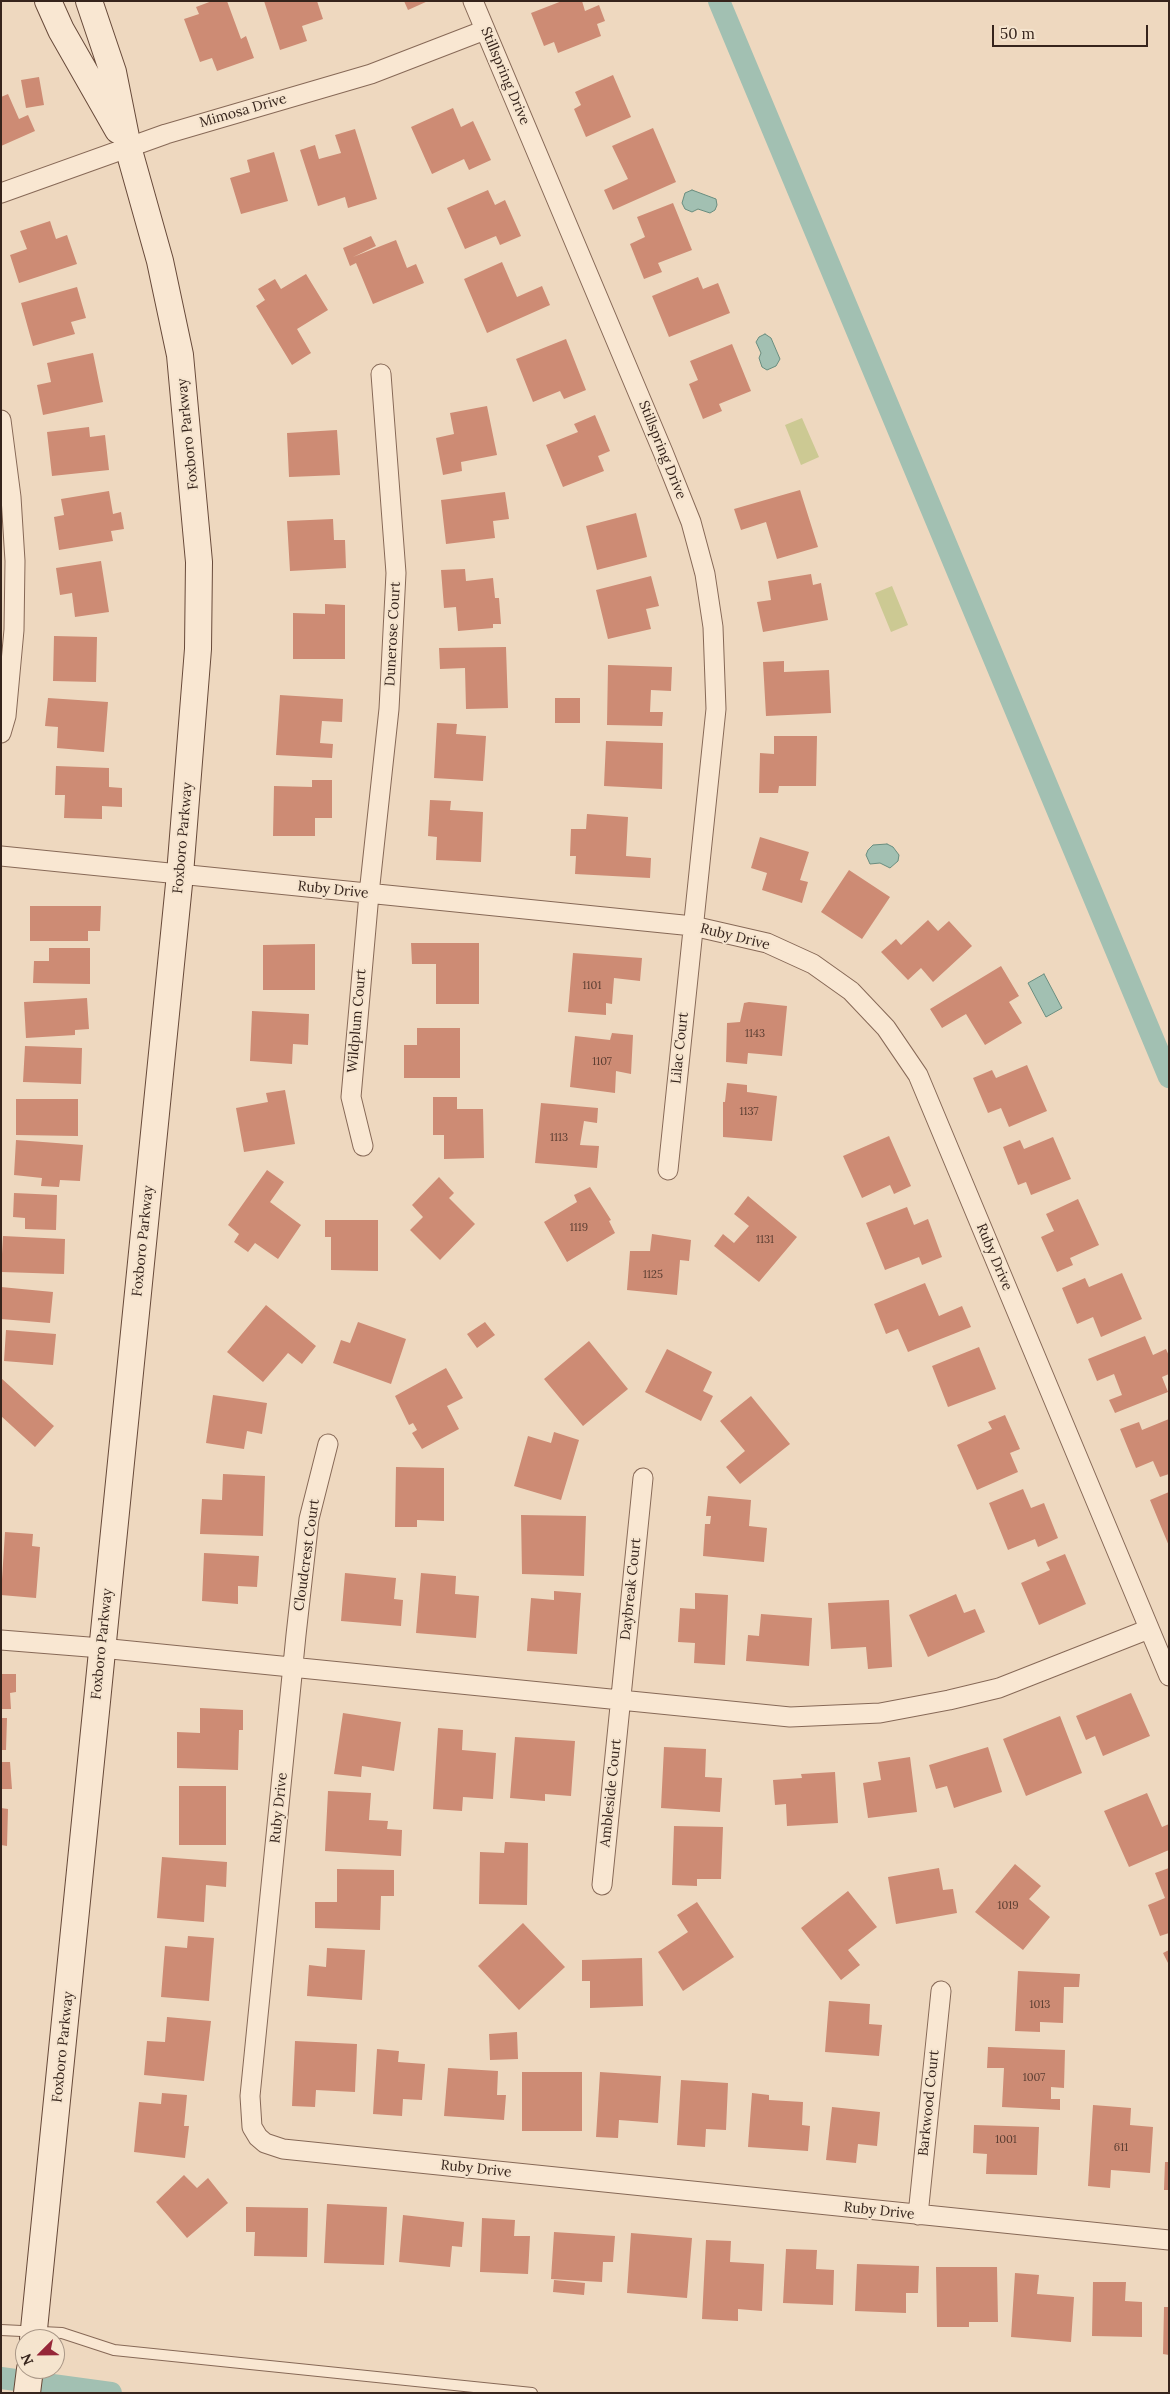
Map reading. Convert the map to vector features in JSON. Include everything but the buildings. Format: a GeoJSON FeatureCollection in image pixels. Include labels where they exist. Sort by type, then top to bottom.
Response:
{"type":"FeatureCollection","features":[{"type":"Feature","properties":{"kind":"main road","name":"Foxboro Parkway"},"geometry":{"type":"LineString","coordinates":[[48,1],[60,30],[128,147]]}},
{"type":"Feature","properties":{"kind":"main road","name":"Foxboro Parkway"},"geometry":{"type":"LineString","coordinates":[[34,2329],[180,874],[198,649],[199,562],[196,512],[180,355],[160,261],[128,147],[113,72],[89,1]]}},
{"type":"Feature","properties":{"kind":"main road"},"geometry":{"type":"LineString","coordinates":[[27,2393],[29,2379]]}},
{"type":"Feature","properties":{"kind":"street","name":"Stillspring Drive"},"geometry":{"type":"LineString","coordinates":[[473,1],[663,452],[691,522],[705,574],[713,627],[716,709],[693,926]]}},
{"type":"Feature","properties":{"kind":"street","name":"Mimosa Drive"},"geometry":{"type":"LineString","coordinates":[[1,194],[128,147],[371,74],[485,30]]}},
{"type":"Feature","properties":{"kind":"street","name":"Dunerose Court"},"geometry":{"type":"LineString","coordinates":[[369,894],[389,709],[396,573],[381,374]]}},
{"type":"Feature","properties":{"kind":"street"},"geometry":{"type":"LineString","coordinates":[[1,420],[11,497],[14,561],[14,630],[6,716],[1,733]]}},
{"type":"Feature","properties":{"kind":"street","name":"Ruby Drive"},"geometry":{"type":"LineString","coordinates":[[1,856],[693,926],[768,943],[813,964],[851,991],[886,1028],[918,1075],[1169,1676]]}},
{"type":"Feature","properties":{"kind":"street","name":"Wildplum Court"},"geometry":{"type":"LineString","coordinates":[[363,1146],[351,1097],[369,894]]}},
{"type":"Feature","properties":{"kind":"street","name":"Lilac Court"},"geometry":{"type":"LineString","coordinates":[[668,1170],[693,926]]}},
{"type":"Feature","properties":{"kind":"street","name":"Cloudcrest Court"},"geometry":{"type":"LineString","coordinates":[[293,1668],[309,1519],[328,1444]]}},
{"type":"Feature","properties":{"kind":"street","name":"Daybreak Court"},"geometry":{"type":"LineString","coordinates":[[621,1700],[643,1478]]}},
{"type":"Feature","properties":{"kind":"street"},"geometry":{"type":"LineString","coordinates":[[1,1640],[101,1648],[790,1717],[880,1713],[999,1688],[1149,1629]]}},
{"type":"Feature","properties":{"kind":"street","name":"Ruby Drive"},"geometry":{"type":"LineString","coordinates":[[293,1668],[249,2106],[252,2127],[265,2143],[283,2149],[1169,2240]]}},
{"type":"Feature","properties":{"kind":"street","name":"Ambleside Court"},"geometry":{"type":"LineString","coordinates":[[602,1885],[621,1700]]}},
{"type":"Feature","properties":{"kind":"street","name":"Barkwood Court"},"geometry":{"type":"LineString","coordinates":[[918,2215],[941,1991]]}},
{"type":"Feature","properties":{"kind":"lane"},"geometry":{"type":"LineString","coordinates":[[1,2330],[15,2332]]}},
{"type":"Feature","properties":{"kind":"lane"},"geometry":{"type":"LineString","coordinates":[[65,2334],[114,2350],[532,2393]]}},
{"type":"Feature","properties":{"kind":"shaded area"},"geometry":{"type":"Polygon","coordinates":[[[692,190],[716,199],[717,205],[715,210],[710,213],[698,209],[692,212],[685,209],[682,203],[685,193],[692,190]]]}},
{"type":"Feature","properties":{"kind":"shaded area"},"geometry":{"type":"Polygon","coordinates":[[[765,334],[771,338],[780,359],[776,366],[767,370],[762,367],[759,358],[761,353],[756,342],[759,337],[765,334]]]}},
{"type":"Feature","properties":{"kind":"shaded area"},"geometry":{"type":"Polygon","coordinates":[[[802,418],[819,457],[801,465],[785,425],[802,418]]]}},
{"type":"Feature","properties":{"kind":"shaded area"},"geometry":{"type":"Polygon","coordinates":[[[892,586],[908,625],[891,632],[875,593],[892,586]]]}},
{"type":"Feature","properties":{"kind":"shaded area"},"geometry":{"type":"Polygon","coordinates":[[[887,844],[893,847],[899,855],[898,861],[890,868],[880,863],[870,864],[866,855],[868,850],[873,845],[887,844]]]}},
{"type":"Feature","properties":{"kind":"shaded area"},"geometry":{"type":"Polygon","coordinates":[[[1044,974],[1062,1008],[1046,1017],[1028,983],[1044,974]]]}},
{"type":"Feature","properties":{"kind":"waterway"},"geometry":{"type":"LineString","coordinates":[[719,1],[1169,1077]]}},
{"type":"Feature","properties":{"kind":"waterway"},"geometry":{"type":"LineString","coordinates":[[1,2378],[111,2393]]}}]}
